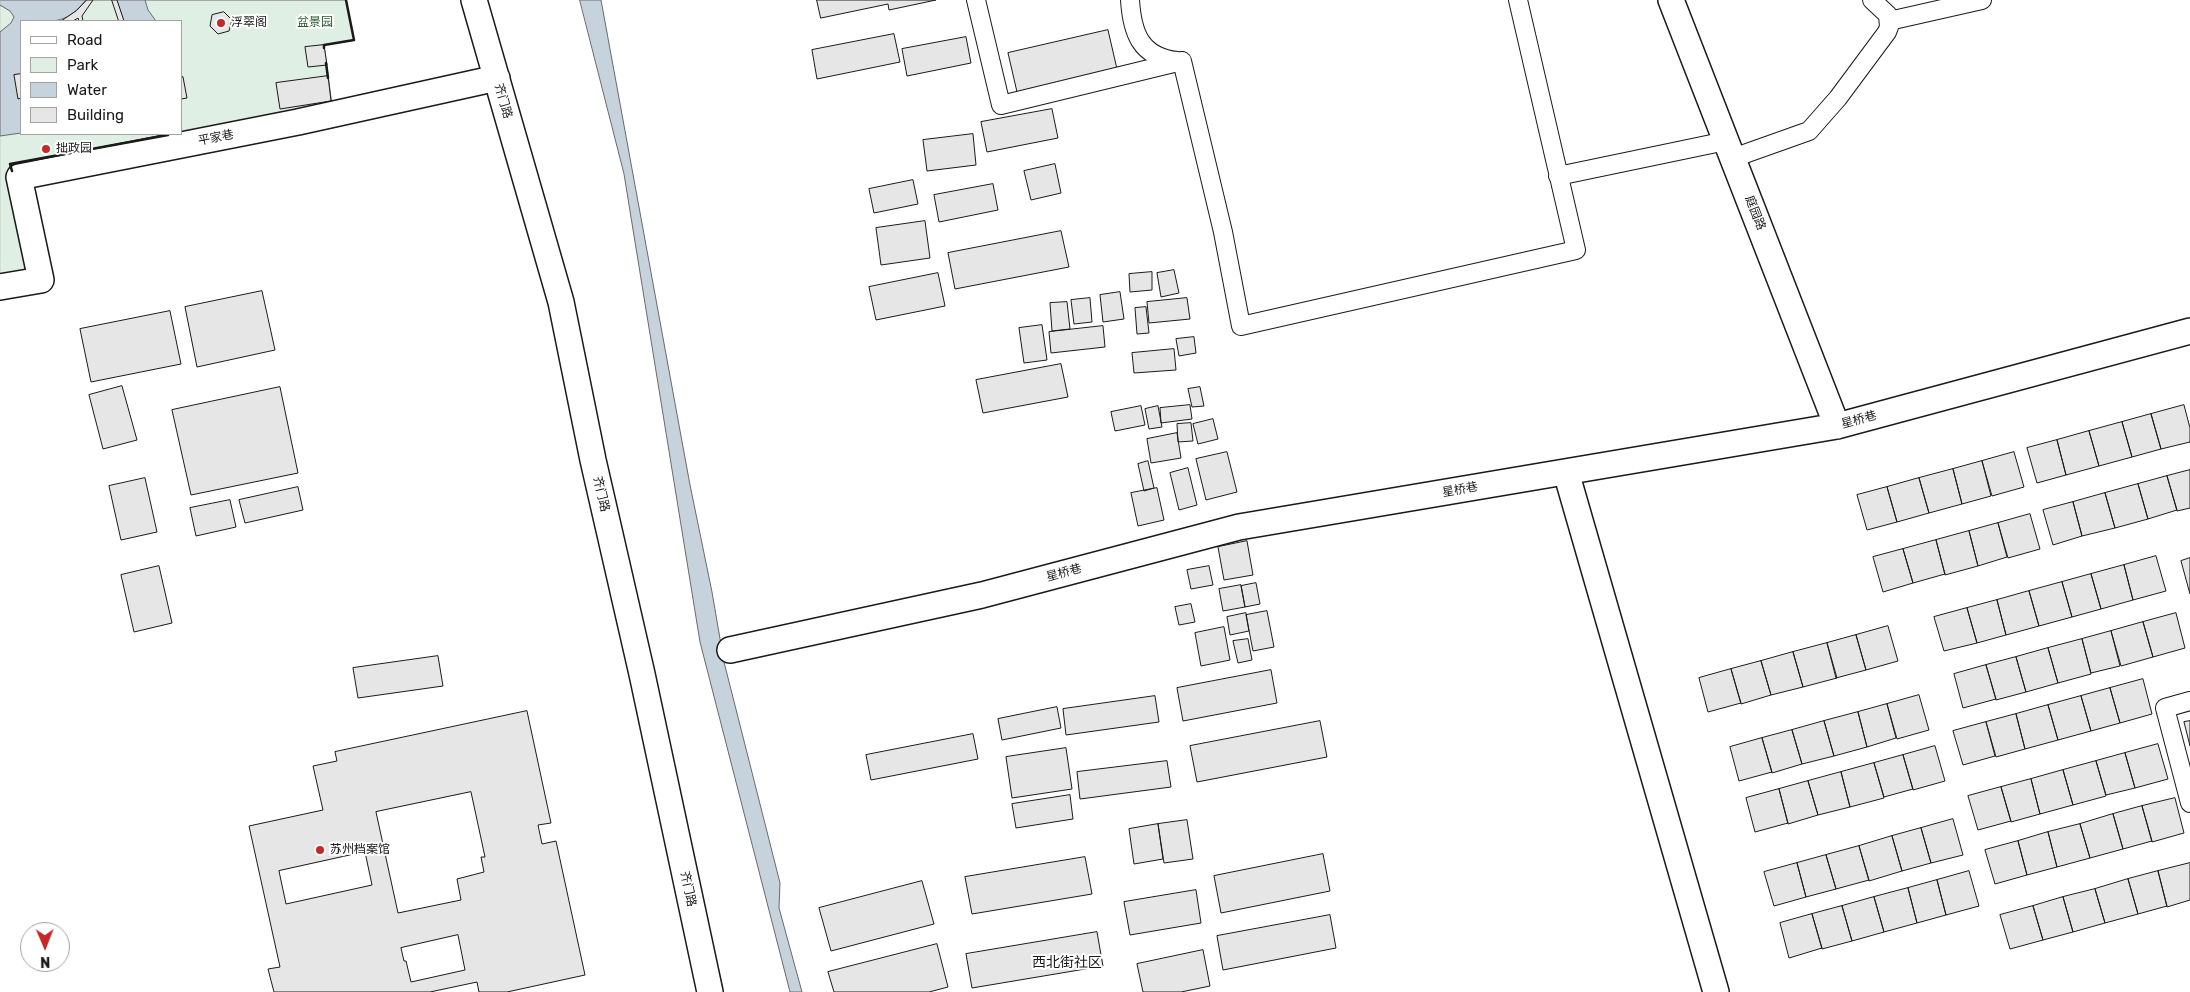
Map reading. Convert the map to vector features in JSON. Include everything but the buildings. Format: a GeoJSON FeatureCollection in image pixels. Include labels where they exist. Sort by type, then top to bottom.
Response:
{"type":"FeatureCollection","features":[{"type":"Feature","properties":{"kind":"street","name":"齐门路"},"geometry":{"type":"LineString","coordinates":[[474,0],[561,302],[593,460],[644,684],[710,992]]}},
{"type":"Feature","properties":{"kind":"street"},"geometry":{"type":"LineString","coordinates":[[976,0],[1001,105],[1182,61]]}},
{"type":"Feature","properties":{"kind":"street"},"geometry":{"type":"LineString","coordinates":[[1130,0],[1131,20],[1135,34],[1143,46],[1154,55],[1168,60],[1182,61]]}},
{"type":"Feature","properties":{"kind":"street"},"geometry":{"type":"LineString","coordinates":[[1182,61],[1224,232],[1240,326],[1576,250],[1518,0]]}},
{"type":"Feature","properties":{"kind":"street","name":"庭园路"},"geometry":{"type":"LineString","coordinates":[[1671,0],[1837,426]]}},
{"type":"Feature","properties":{"kind":"street"},"geometry":{"type":"LineString","coordinates":[[1558,176],[1730,150],[1809,131],[1838,98],[1887,32],[1889,20],[1885,10],[1872,0]]}},
{"type":"Feature","properties":{"kind":"street"},"geometry":{"type":"LineString","coordinates":[[1889,20],[1982,0]]}},
{"type":"Feature","properties":{"kind":"street","name":"平家巷"},"geometry":{"type":"LineString","coordinates":[[0,288],[41,280],[19,177],[298,122],[497,78]]}},
{"type":"Feature","properties":{"kind":"street","name":"星桥巷"},"geometry":{"type":"LineString","coordinates":[[730,650],[982,595],[1239,527],[1837,426],[2190,331]]}},
{"type":"Feature","properties":{"kind":"street"},"geometry":{"type":"LineString","coordinates":[[1566,472],[1716,992]]}},
{"type":"Feature","properties":{"kind":"street"},"geometry":{"type":"LineString","coordinates":[[2190,701],[2165,708],[2190,803]]}},
{"type":"Feature","properties":{"kind":"green space","name":"拙政园"},"geometry":{"type":"Polygon","coordinates":[[[0,0],[346,0],[354,40],[324,45],[332,105],[182,133],[182,20],[20,20],[20,135],[170,135],[10,164],[32,273],[0,279],[0,0]]]}},
{"type":"Feature","properties":{"kind":"water"},"geometry":{"type":"Polygon","coordinates":[[[0,0],[86,0],[64,18],[57,20],[20,20],[20,133],[0,136],[0,32],[11,23],[14,17],[10,11],[0,5],[0,0]]]}},
{"type":"Feature","properties":{"kind":"water"},"geometry":{"type":"Polygon","coordinates":[[[117,0],[145,0],[148,10],[155,20],[124,20],[117,0]]]}},
{"type":"Feature","properties":{"kind":"water"},"geometry":{"type":"Polygon","coordinates":[[[580,0],[601,0],[724,662],[780,883],[779,908],[802,992],[790,992],[700,642],[624,174],[580,0]]]}},
{"type":"Feature","properties":{"kind":"wall"},"geometry":{"type":"LineString","coordinates":[[324,48],[324,45],[354,40],[346,0]]}},
{"type":"Feature","properties":{"kind":"wall"},"geometry":{"type":"LineString","coordinates":[[326,63],[328,78]]}},
{"type":"Feature","properties":{"kind":"wall"},"geometry":{"type":"LineString","coordinates":[[12,171],[10,164],[168,135]]}},
{"type":"Feature","properties":{"kind":"place","name":"浮翠阁"},"geometry":{"type":"Point","coordinates":[221,23]}},
{"type":"Feature","properties":{"kind":"place","name":"拙政园"},"geometry":{"type":"Point","coordinates":[46,149]}},
{"type":"Feature","properties":{"kind":"place","name":"苏州档案馆"},"geometry":{"type":"Point","coordinates":[320,850]}},
{"type":"Feature","properties":{"kind":"district","name":"西北街社区"},"geometry":{"type":"Point","coordinates":[1067,963]}},
{"type":"Feature","properties":{"kind":"park label","name":"盆景园"},"geometry":{"type":"Point","coordinates":[315,23]}}]}
